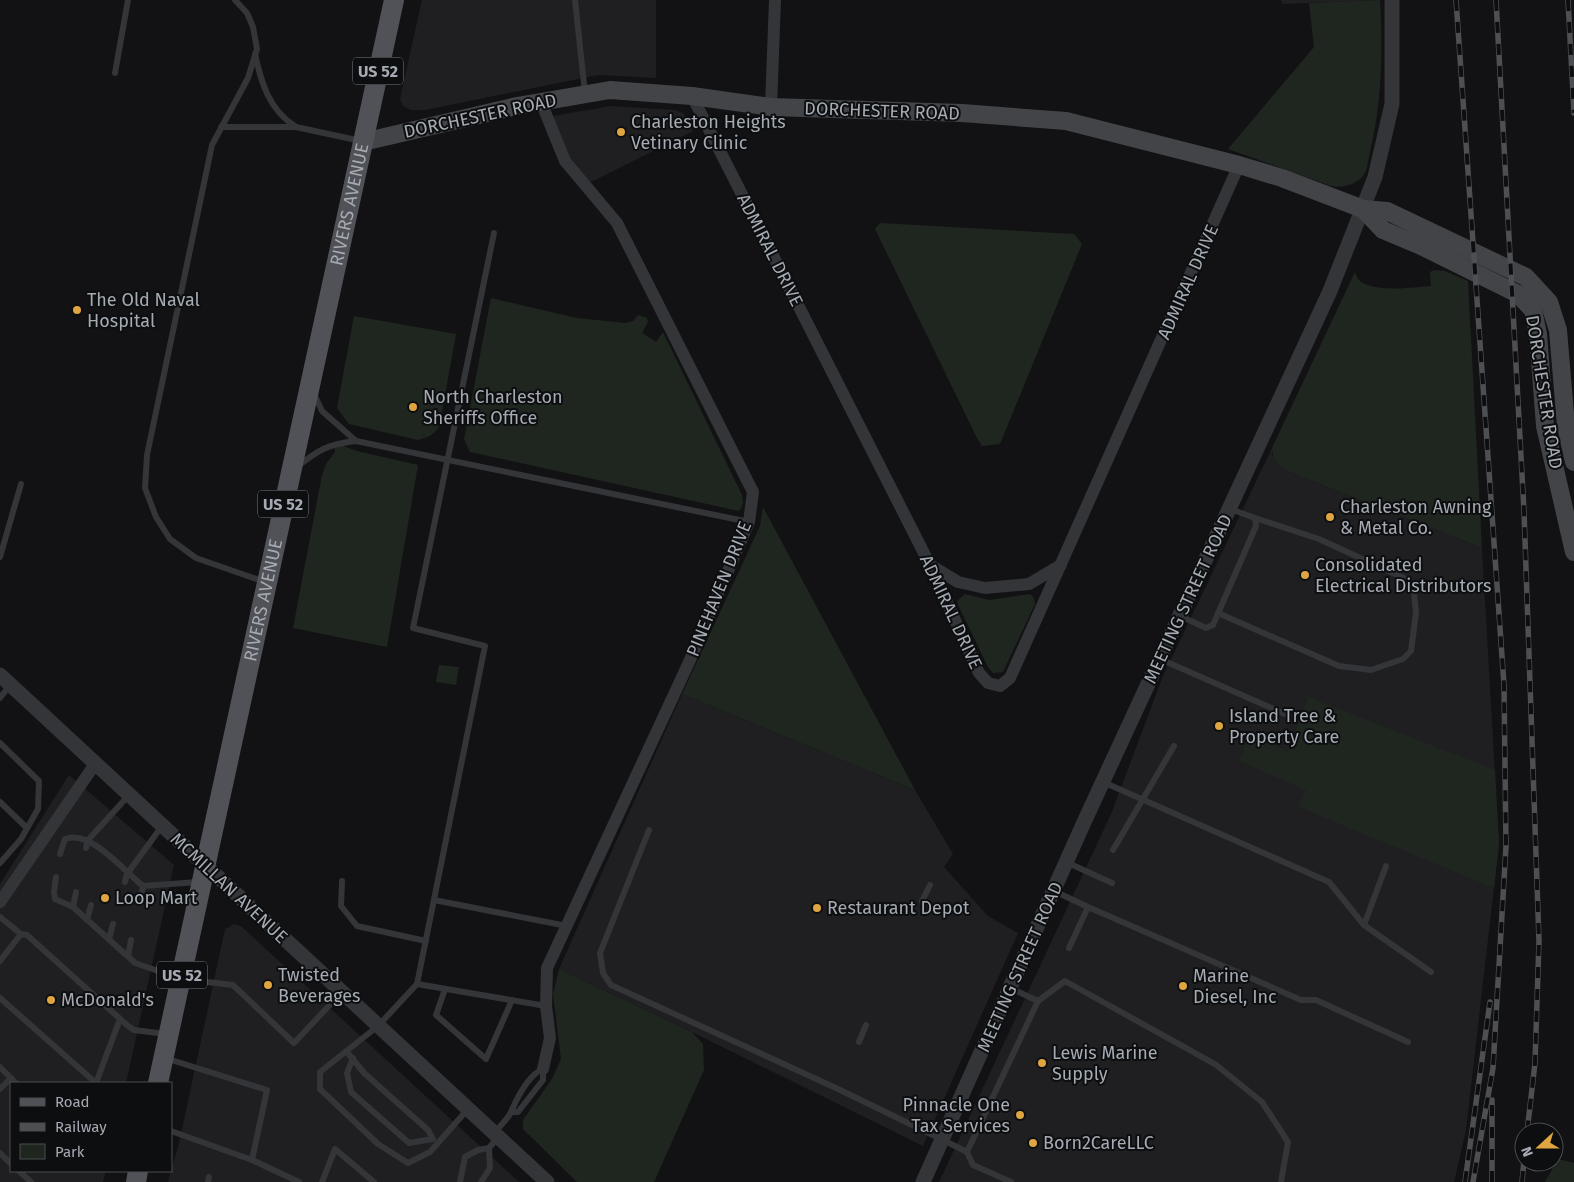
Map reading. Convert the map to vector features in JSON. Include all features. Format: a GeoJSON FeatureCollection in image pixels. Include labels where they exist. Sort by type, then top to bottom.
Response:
{"type":"FeatureCollection","features":[{"type":"Feature","properties":{"kind":"main road","name":"RIVERS AVENUE"},"geometry":{"type":"LineString","coordinates":[[158,1082],[394,0]]}},
{"type":"Feature","properties":{"kind":"main road","name":"DORCHESTER ROAD"},"geometry":{"type":"LineString","coordinates":[[363,142],[542,102],[610,90],[692,96],[771,107],[962,113],[1066,122],[1239,165],[1282,178],[1363,209],[1387,211],[1526,277],[1549,302],[1558,330],[1574,462]]}},
{"type":"Feature","properties":{"kind":"main road","name":"DORCHESTER ROAD"},"geometry":{"type":"LineString","coordinates":[[1363,209],[1383,230],[1518,294],[1533,310],[1538,334],[1545,426],[1574,552]]}},
{"type":"Feature","properties":{"kind":"street"},"geometry":{"type":"LineString","coordinates":[[771,107],[775,0]]}},
{"type":"Feature","properties":{"kind":"street","name":"MEETING STREET ROAD"},"geometry":{"type":"LineString","coordinates":[[923,1182],[1066,862],[1330,291],[1363,209],[1375,178],[1392,104],[1392,0]]}},
{"type":"Feature","properties":{"kind":"street","name":"ADMIRAL DRIVE"},"geometry":{"type":"LineString","coordinates":[[692,96],[930,566],[979,673],[988,683],[1000,686],[1010,678],[1239,165]]}},
{"type":"Feature","properties":{"kind":"street","name":"PINEHAVEN DRIVE"},"geometry":{"type":"LineString","coordinates":[[542,102],[565,161],[617,222],[753,492],[749,522],[690,660],[547,968],[546,1006],[550,1038],[543,1069]]}},
{"type":"Feature","properties":{"kind":"street"},"geometry":{"type":"LineString","coordinates":[[930,566],[958,582],[985,588],[1029,584],[1061,564]]}},
{"type":"Feature","properties":{"kind":"street","name":"MCMILLAN AVENUE"},"geometry":{"type":"LineString","coordinates":[[5,679],[162,826],[204,874],[342,992],[468,1108],[494,1139],[547,1182]]}},
{"type":"Feature","properties":{"kind":"street"},"geometry":{"type":"LineString","coordinates":[[0,902],[95,764]]}},
{"type":"Feature","properties":{"kind":"lane"},"geometry":{"type":"LineString","coordinates":[[115,73],[128,0]]}},
{"type":"Feature","properties":{"kind":"lane"},"geometry":{"type":"LineString","coordinates":[[235,0],[247,13],[254,27],[257,49],[248,78],[221,127],[210,154],[147,455],[145,488],[156,517],[170,539],[196,558],[266,583]]}},
{"type":"Feature","properties":{"kind":"lane"},"geometry":{"type":"LineString","coordinates":[[575,0],[586,95]]}},
{"type":"Feature","properties":{"kind":"lane"},"geometry":{"type":"LineString","coordinates":[[255,54],[262,82],[272,104],[282,118],[296,126]]}},
{"type":"Feature","properties":{"kind":"lane"},"geometry":{"type":"LineString","coordinates":[[221,127],[296,126],[363,142]]}},
{"type":"Feature","properties":{"kind":"lane"},"geometry":{"type":"LineString","coordinates":[[468,1108],[436,1141],[430,1152],[408,1163],[378,1144],[320,1089],[320,1072],[378,1026],[417,984],[426,941],[485,646],[413,628],[494,233]]}},
{"type":"Feature","properties":{"kind":"lane"},"geometry":{"type":"LineString","coordinates":[[310,384],[322,410],[356,441]]}},
{"type":"Feature","properties":{"kind":"lane"},"geometry":{"type":"LineString","coordinates":[[290,472],[318,450],[335,443],[356,441],[749,522]]}},
{"type":"Feature","properties":{"kind":"lane"},"geometry":{"type":"LineString","coordinates":[[0,557],[21,484]]}},
{"type":"Feature","properties":{"kind":"lane"},"geometry":{"type":"LineString","coordinates":[[1218,613],[1339,666],[1371,670],[1403,659],[1412,651],[1416,613],[1414,593],[1406,579],[1319,539],[1229,509]]}},
{"type":"Feature","properties":{"kind":"lane"},"geometry":{"type":"LineString","coordinates":[[1180,616],[1206,628],[1213,626],[1256,526],[1255,518]]}},
{"type":"Feature","properties":{"kind":"lane"},"geometry":{"type":"LineString","coordinates":[[1160,659],[1284,714]]}},
{"type":"Feature","properties":{"kind":"lane"},"geometry":{"type":"LineString","coordinates":[[0,698],[5,679]]}},
{"type":"Feature","properties":{"kind":"lane"},"geometry":{"type":"LineString","coordinates":[[0,743],[39,781],[38,809],[21,839],[0,864]]}},
{"type":"Feature","properties":{"kind":"lane"},"geometry":{"type":"LineString","coordinates":[[1113,850],[1174,746]]}},
{"type":"Feature","properties":{"kind":"lane"},"geometry":{"type":"LineString","coordinates":[[1103,782],[1328,882],[1364,925],[1431,972]]}},
{"type":"Feature","properties":{"kind":"lane"},"geometry":{"type":"LineString","coordinates":[[86,848],[88,840],[129,796]]}},
{"type":"Feature","properties":{"kind":"lane"},"geometry":{"type":"LineString","coordinates":[[0,802],[27,828]]}},
{"type":"Feature","properties":{"kind":"lane"},"geometry":{"type":"LineString","coordinates":[[125,882],[127,874],[162,826]]}},
{"type":"Feature","properties":{"kind":"lane"},"geometry":{"type":"LineString","coordinates":[[649,830],[600,953],[603,973],[611,985],[844,1092],[943,1140],[967,1152],[973,1165],[1011,1182]]}},
{"type":"Feature","properties":{"kind":"lane"},"geometry":{"type":"LineString","coordinates":[[60,854],[61,845],[65,839],[73,836],[88,840],[143,886],[204,874]]}},
{"type":"Feature","properties":{"kind":"lane"},"geometry":{"type":"LineString","coordinates":[[103,862],[105,853]]}},
{"type":"Feature","properties":{"kind":"lane"},"geometry":{"type":"LineString","coordinates":[[1066,862],[1112,883]]}},
{"type":"Feature","properties":{"kind":"lane"},"geometry":{"type":"LineString","coordinates":[[1364,925],[1386,866]]}},
{"type":"Feature","properties":{"kind":"lane"},"geometry":{"type":"LineString","coordinates":[[56,877],[55,899],[73,907],[135,963],[181,979],[233,985],[294,1044],[342,992]]}},
{"type":"Feature","properties":{"kind":"lane"},"geometry":{"type":"LineString","coordinates":[[342,881],[341,906],[357,926],[426,941]]}},
{"type":"Feature","properties":{"kind":"lane"},"geometry":{"type":"LineString","coordinates":[[922,901],[930,885]]}},
{"type":"Feature","properties":{"kind":"lane"},"geometry":{"type":"LineString","coordinates":[[141,897],[143,886]]}},
{"type":"Feature","properties":{"kind":"lane"},"geometry":{"type":"LineString","coordinates":[[1054,891],[1301,1000],[1316,1000],[1408,1042]]}},
{"type":"Feature","properties":{"kind":"lane"},"geometry":{"type":"LineString","coordinates":[[73,907],[76,892]]}},
{"type":"Feature","properties":{"kind":"lane"},"geometry":{"type":"LineString","coordinates":[[434,900],[567,926]]}},
{"type":"Feature","properties":{"kind":"lane"},"geometry":{"type":"LineString","coordinates":[[87,920],[91,905]]}},
{"type":"Feature","properties":{"kind":"lane"},"geometry":{"type":"LineString","coordinates":[[1069,948],[1088,907]]}},
{"type":"Feature","properties":{"kind":"lane"},"geometry":{"type":"LineString","coordinates":[[0,917],[21,934],[27,935],[134,1030],[170,1034]]}},
{"type":"Feature","properties":{"kind":"lane"},"geometry":{"type":"LineString","coordinates":[[109,939],[113,924]]}},
{"type":"Feature","properties":{"kind":"lane"},"geometry":{"type":"LineString","coordinates":[[0,961],[21,934]]}},
{"type":"Feature","properties":{"kind":"lane"},"geometry":{"type":"LineString","coordinates":[[128,956],[131,940]]}},
{"type":"Feature","properties":{"kind":"lane"},"geometry":{"type":"LineString","coordinates":[[967,1152],[1038,1001],[1066,981],[1215,1064],[1262,1102],[1288,1142],[1280,1182]]}},
{"type":"Feature","properties":{"kind":"lane"},"geometry":{"type":"LineString","coordinates":[[417,984],[546,1006]]}},
{"type":"Feature","properties":{"kind":"lane"},"geometry":{"type":"LineString","coordinates":[[445,988],[436,1015],[486,1059],[512,1000]]}},
{"type":"Feature","properties":{"kind":"lane"},"geometry":{"type":"LineString","coordinates":[[1010,988],[1038,1001]]}},
{"type":"Feature","properties":{"kind":"lane"},"geometry":{"type":"LineString","coordinates":[[0,998],[95,1082]]}},
{"type":"Feature","properties":{"kind":"lane"},"geometry":{"type":"LineString","coordinates":[[96,1082],[120,1019]]}},
{"type":"Feature","properties":{"kind":"lane"},"geometry":{"type":"LineString","coordinates":[[859,1042],[866,1025]]}},
{"type":"Feature","properties":{"kind":"lane"},"geometry":{"type":"LineString","coordinates":[[347,1052],[364,1073],[428,1130],[436,1141]]}},
{"type":"Feature","properties":{"kind":"lane"},"geometry":{"type":"LineString","coordinates":[[164,1058],[268,1090],[252,1160]]}},
{"type":"Feature","properties":{"kind":"lane"},"geometry":{"type":"LineString","coordinates":[[353,1058],[347,1073],[351,1092],[410,1143],[436,1141]]}},
{"type":"Feature","properties":{"kind":"lane"},"geometry":{"type":"LineString","coordinates":[[0,1067],[13,1081]]}},
{"type":"Feature","properties":{"kind":"lane"},"geometry":{"type":"LineString","coordinates":[[460,1182],[465,1157],[494,1139],[511,1112],[512,1105],[536,1072],[543,1069],[543,1080],[518,1112],[511,1112]]}},
{"type":"Feature","properties":{"kind":"lane"},"geometry":{"type":"LineString","coordinates":[[172,1131],[252,1160],[299,1182]]}},
{"type":"Feature","properties":{"kind":"lane"},"geometry":{"type":"LineString","coordinates":[[480,1182],[490,1168],[494,1139]]}},
{"type":"Feature","properties":{"kind":"lane"},"geometry":{"type":"LineString","coordinates":[[322,1182],[336,1149],[374,1182]]}},
{"type":"Feature","properties":{"kind":"lane"},"geometry":{"type":"LineString","coordinates":[[0,1153],[10,1163]]}},
{"type":"Feature","properties":{"kind":"lane"},"geometry":{"type":"LineString","coordinates":[[20,1172],[31,1182]]}},
{"type":"Feature","properties":{"kind":"shaded area"},"geometry":{"type":"Polygon","coordinates":[[[422,0],[656,0],[656,78],[598,75],[425,110],[411,110],[403,106],[400,99],[422,0]]]}},
{"type":"Feature","properties":{"kind":"shaded area"},"geometry":{"type":"Polygon","coordinates":[[[1281,0],[1380,0],[1282,4],[1281,0]]]}},
{"type":"Feature","properties":{"kind":"shaded area"},"geometry":{"type":"Polygon","coordinates":[[[611,106],[675,110],[683,113],[693,131],[585,185],[547,117],[611,106]]]}},
{"type":"Feature","properties":{"kind":"shaded area"},"geometry":{"type":"Polygon","coordinates":[[[1272,448],[1272,455],[1292,473],[1482,548],[1499,844],[1466,1130],[1454,1182],[939,1182],[1111,814],[1163,676],[1272,448]]]}},
{"type":"Feature","properties":{"kind":"shaded area"},"geometry":{"type":"Polygon","coordinates":[[[682,694],[915,790],[953,854],[944,867],[988,916],[1018,933],[923,1146],[692,1032],[559,969],[682,694]]]}},
{"type":"Feature","properties":{"kind":"shaded area"},"geometry":{"type":"Polygon","coordinates":[[[69,775],[174,865],[126,1082],[10,1082],[10,1172],[106,1172],[103,1182],[0,1182],[0,884],[69,775]]]}},
{"type":"Feature","properties":{"kind":"shaded area"},"geometry":{"type":"Polygon","coordinates":[[[234,924],[241,926],[519,1182],[168,1182],[179,1143],[225,929],[234,924]]]}},
{"type":"Feature","properties":{"kind":"green space"},"geometry":{"type":"Polygon","coordinates":[[[1380,0],[1381,57],[1379,95],[1368,165],[1362,177],[1348,185],[1340,187],[1331,186],[1228,149],[1314,47],[1309,3],[1380,0]]]}},
{"type":"Feature","properties":{"kind":"green space"},"geometry":{"type":"Polygon","coordinates":[[[880,223],[1074,234],[1082,244],[1000,444],[982,446],[977,438],[875,229],[880,223]]]}},
{"type":"Feature","properties":{"kind":"green space"},"geometry":{"type":"Polygon","coordinates":[[[1434,270],[1445,271],[1468,281],[1482,548],[1292,473],[1278,464],[1272,453],[1272,448],[1355,272],[1359,280],[1366,284],[1376,287],[1400,288],[1431,286],[1430,272],[1434,270]]]}},
{"type":"Feature","properties":{"kind":"green space"},"geometry":{"type":"Polygon","coordinates":[[[491,298],[577,318],[625,323],[633,321],[638,315],[647,318],[648,322],[642,333],[656,342],[663,332],[742,495],[743,504],[739,511],[470,452],[464,439],[491,298]]]}},
{"type":"Feature","properties":{"kind":"green space"},"geometry":{"type":"Polygon","coordinates":[[[354,316],[456,334],[438,429],[430,436],[418,440],[349,424],[337,408],[354,316]]]}},
{"type":"Feature","properties":{"kind":"green space"},"geometry":{"type":"Polygon","coordinates":[[[335,443],[357,451],[418,465],[387,647],[293,628],[322,475],[326,464],[335,452],[335,443]]]}},
{"type":"Feature","properties":{"kind":"green space"},"geometry":{"type":"Polygon","coordinates":[[[763,507],[915,790],[682,694],[760,526],[763,507]]]}},
{"type":"Feature","properties":{"kind":"green space"},"geometry":{"type":"Polygon","coordinates":[[[965,594],[989,600],[1030,594],[1034,598],[1035,604],[1003,672],[993,673],[988,667],[958,605],[957,601],[965,594]]]}},
{"type":"Feature","properties":{"kind":"green space"},"geometry":{"type":"Polygon","coordinates":[[[439,665],[459,667],[456,685],[436,682],[439,665]]]}},
{"type":"Feature","properties":{"kind":"green space"},"geometry":{"type":"Polygon","coordinates":[[[1308,697],[1495,770],[1499,844],[1494,888],[1299,807],[1306,790],[1239,761],[1250,734],[1288,752],[1308,697]]]}},
{"type":"Feature","properties":{"kind":"green space"},"geometry":{"type":"Polygon","coordinates":[[[559,969],[692,1032],[703,1044],[704,1070],[654,1182],[577,1182],[523,1129],[523,1120],[552,1079],[561,1059],[553,994],[559,969]]]}},
{"type":"Feature","properties":{"kind":"green space"},"geometry":{"type":"Polygon","coordinates":[[[1564,1160],[1574,1163],[1574,1182],[1545,1182],[1551,1172],[1564,1172],[1564,1160]]]}},
{"type":"Feature","properties":{"kind":"railway"},"geometry":{"type":"LineString","coordinates":[[1456,0],[1504,685],[1506,846],[1493,1068],[1473,1182]]}},
{"type":"Feature","properties":{"kind":"railway"},"geometry":{"type":"LineString","coordinates":[[1496,0],[1524,511],[1539,941],[1535,1063],[1528,1122]]}},
{"type":"Feature","properties":{"kind":"railway"},"geometry":{"type":"LineString","coordinates":[[1568,0],[1574,113]]}},
{"type":"Feature","properties":{"kind":"railway"},"geometry":{"type":"LineString","coordinates":[[1465,1182],[1490,1002]]}},
{"type":"Feature","properties":{"kind":"railway"},"geometry":{"type":"LineString","coordinates":[[1492,1100],[1492,1182]]}},
{"type":"Feature","properties":{"kind":"railway"},"geometry":{"type":"LineString","coordinates":[[1522,1182],[1523,1172]]}},
{"type":"Feature","properties":{"kind":"place","name":"Charleston Heights Vetinary Clinic"},"geometry":{"type":"Point","coordinates":[621,132]}},
{"type":"Feature","properties":{"kind":"place","name":"The Old Naval Hospital"},"geometry":{"type":"Point","coordinates":[77,310]}},
{"type":"Feature","properties":{"kind":"place","name":"North Charleston Sheriffs Office"},"geometry":{"type":"Point","coordinates":[413,407]}},
{"type":"Feature","properties":{"kind":"place","name":"Charleston Awning & Metal Co."},"geometry":{"type":"Point","coordinates":[1330,517]}},
{"type":"Feature","properties":{"kind":"place","name":"Consolidated Electrical Distributors"},"geometry":{"type":"Point","coordinates":[1305,575]}},
{"type":"Feature","properties":{"kind":"place","name":"Island Tree & Property Care"},"geometry":{"type":"Point","coordinates":[1219,726]}},
{"type":"Feature","properties":{"kind":"place","name":"Loop Mart"},"geometry":{"type":"Point","coordinates":[105,898]}},
{"type":"Feature","properties":{"kind":"place","name":"Restaurant Depot"},"geometry":{"type":"Point","coordinates":[817,908]}},
{"type":"Feature","properties":{"kind":"place","name":"Twisted Beverages"},"geometry":{"type":"Point","coordinates":[268,985]}},
{"type":"Feature","properties":{"kind":"place","name":"Marine Diesel, Inc"},"geometry":{"type":"Point","coordinates":[1183,986]}},
{"type":"Feature","properties":{"kind":"place","name":"McDonald's"},"geometry":{"type":"Point","coordinates":[51,1000]}},
{"type":"Feature","properties":{"kind":"place","name":"Lewis Marine Supply"},"geometry":{"type":"Point","coordinates":[1042,1063]}},
{"type":"Feature","properties":{"kind":"place","name":"Pinnacle One Tax Services"},"geometry":{"type":"Point","coordinates":[1020,1115]}},
{"type":"Feature","properties":{"kind":"place","name":"Born2CareLLC"},"geometry":{"type":"Point","coordinates":[1033,1143]}}]}
